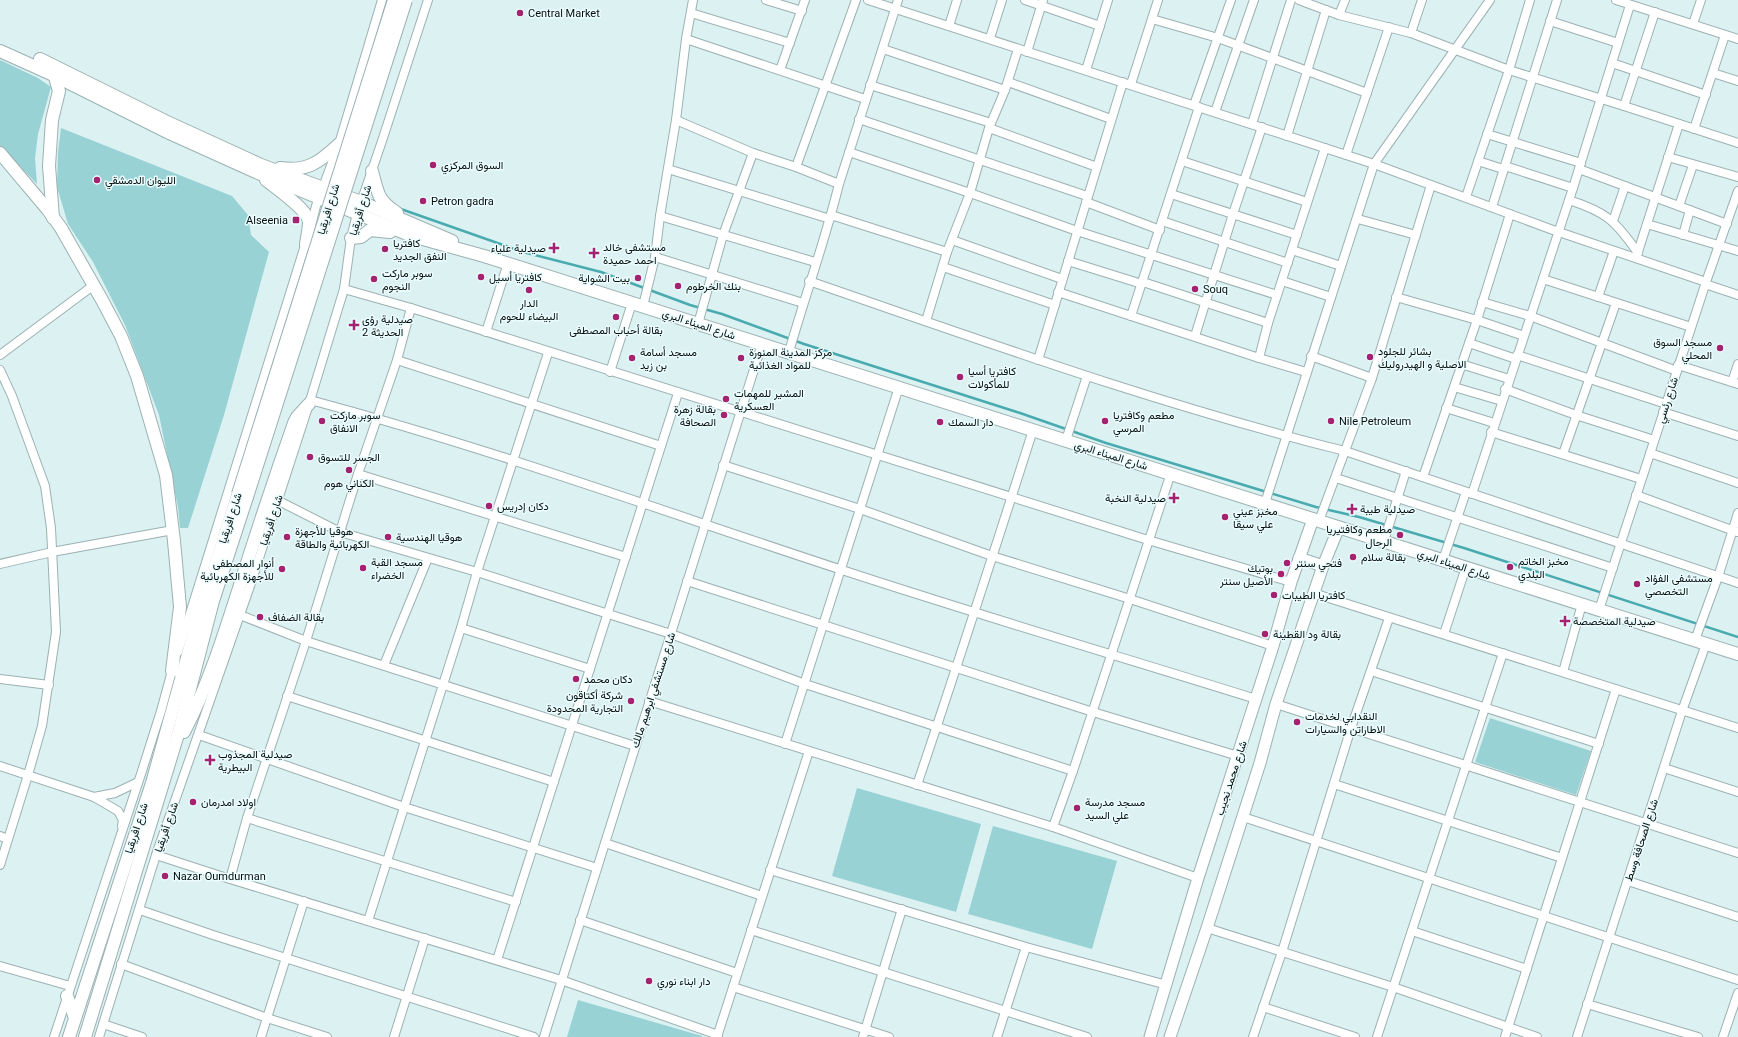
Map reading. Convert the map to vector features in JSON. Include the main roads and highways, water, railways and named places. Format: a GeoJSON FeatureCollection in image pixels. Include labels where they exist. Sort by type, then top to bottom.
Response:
{"type":"FeatureCollection","features":[{"type":"Feature","properties":{"kind":"highway","name":"شارع افريقيا"},"geometry":{"type":"LineString","coordinates":[[85,1037],[171,757],[242,496],[394,0]]}},
{"type":"Feature","properties":{"kind":"highway","name":"شارع افريقيا"},"geometry":{"type":"LineString","coordinates":[[69,1037],[152,783],[195,629],[242,496],[406,0]]}},
{"type":"Feature","properties":{"kind":"highway"},"geometry":{"type":"LineString","coordinates":[[0,42],[63,70],[259,169],[307,216],[309,222],[306,244]]}},
{"type":"Feature","properties":{"kind":"highway"},"geometry":{"type":"LineString","coordinates":[[0,51],[165,131],[321,193],[361,202],[414,231]]}},
{"type":"Feature","properties":{"kind":"highway"},"geometry":{"type":"LineString","coordinates":[[53,218],[48,166],[52,120],[59,91],[55,77]]}},
{"type":"Feature","properties":{"kind":"highway"},"geometry":{"type":"LineString","coordinates":[[259,169],[294,170],[307,167],[328,154],[339,144]]}},
{"type":"Feature","properties":{"kind":"highway"},"geometry":{"type":"LineString","coordinates":[[0,153],[53,218],[94,285],[121,336],[137,376],[166,475],[173,530],[180,607],[172,671]]}},
{"type":"Feature","properties":{"kind":"highway"},"geometry":{"type":"LineString","coordinates":[[372,171],[378,195],[384,203],[414,231]]}},
{"type":"Feature","properties":{"kind":"highway"},"geometry":{"type":"LineString","coordinates":[[321,193],[357,214],[414,231]]}},
{"type":"Feature","properties":{"kind":"highway"},"geometry":{"type":"LineString","coordinates":[[351,238],[361,237],[370,230],[414,231]]}},
{"type":"Feature","properties":{"kind":"highway","name":"شارع الميناء البري"},"geometry":{"type":"LineString","coordinates":[[414,231],[508,264],[1738,654]]}},
{"type":"Feature","properties":{"kind":"highway"},"geometry":{"type":"LineString","coordinates":[[171,757],[196,709],[226,629],[273,482],[294,423],[309,402]]}},
{"type":"Feature","properties":{"kind":"highway"},"geometry":{"type":"LineString","coordinates":[[68,991],[75,1018]]}},
{"type":"Feature","properties":{"kind":"main road","name":"شارع محمد نجيب"},"geometry":{"type":"LineString","coordinates":[[1150,1037],[1167,985],[1198,878],[1273,646],[1291,582],[1299,558],[1316,520]]}},
{"type":"Feature","properties":{"kind":"main road","name":"شارع محمد نجيب"},"geometry":{"type":"LineString","coordinates":[[1170,1037],[1243,817],[1276,704],[1313,593],[1339,527]]}},
{"type":"Feature","properties":{"kind":"main road"},"geometry":{"type":"LineString","coordinates":[[1299,558],[1323,566]]}},
{"type":"Feature","properties":{"kind":"waterway"},"geometry":{"type":"LineString","coordinates":[[398,208],[523,252],[601,272],[690,305],[722,314],[804,344],[1020,413],[1106,443],[1316,507],[1359,517],[1464,548],[1738,637]]}},
{"type":"Feature","properties":{"kind":"place","name":"Central Market"},"geometry":{"type":"Point","coordinates":[520,13]}},
{"type":"Feature","properties":{"kind":"place","name":"السوق المركزي"},"geometry":{"type":"Point","coordinates":[433,165]}},
{"type":"Feature","properties":{"kind":"place","name":"الليوان الدمشقي"},"geometry":{"type":"Point","coordinates":[97,180]}},
{"type":"Feature","properties":{"kind":"place","name":"Petron gadra"},"geometry":{"type":"Point","coordinates":[423,201]}},
{"type":"Feature","properties":{"kind":"place","name":"Alseenia"},"geometry":{"type":"Point","coordinates":[296,220]}},
{"type":"Feature","properties":{"kind":"place","name":"صيدلية علياء"},"geometry":{"type":"Point","coordinates":[554,248]}},
{"type":"Feature","properties":{"kind":"place","name":"كافتريا النفق الجديد"},"geometry":{"type":"Point","coordinates":[385,249]}},
{"type":"Feature","properties":{"kind":"place","name":"مستشفى خالد احمد حميدة"},"geometry":{"type":"Point","coordinates":[594,253]}},
{"type":"Feature","properties":{"kind":"place","name":"كافتريا أسيل"},"geometry":{"type":"Point","coordinates":[481,277]}},
{"type":"Feature","properties":{"kind":"place","name":"بيت الشواية"},"geometry":{"type":"Point","coordinates":[638,278]}},
{"type":"Feature","properties":{"kind":"place","name":"سوبر ماركت النجوم"},"geometry":{"type":"Point","coordinates":[374,279]}},
{"type":"Feature","properties":{"kind":"place","name":"بنك الخرطوم"},"geometry":{"type":"Point","coordinates":[678,286]}},
{"type":"Feature","properties":{"kind":"place","name":"Souq"},"geometry":{"type":"Point","coordinates":[1195,289]}},
{"type":"Feature","properties":{"kind":"place","name":"الدار البيضاء للحوم"},"geometry":{"type":"Point","coordinates":[529,290]}},
{"type":"Feature","properties":{"kind":"place","name":"بقالة أحباب المصطفى"},"geometry":{"type":"Point","coordinates":[616,317]}},
{"type":"Feature","properties":{"kind":"place","name":"صيدلية رؤى الحديثة 2"},"geometry":{"type":"Point","coordinates":[354,325]}},
{"type":"Feature","properties":{"kind":"place","name":"مسجد السوق المحلي"},"geometry":{"type":"Point","coordinates":[1720,348]}},
{"type":"Feature","properties":{"kind":"place","name":"بشائر للجلود الاصلية و الهيدروليك"},"geometry":{"type":"Point","coordinates":[1370,357]}},
{"type":"Feature","properties":{"kind":"place","name":"مسجد أسامة بن زيد"},"geometry":{"type":"Point","coordinates":[632,358]}},
{"type":"Feature","properties":{"kind":"place","name":"مركز المدينة المنورة للمواد الغذائية"},"geometry":{"type":"Point","coordinates":[741,358]}},
{"type":"Feature","properties":{"kind":"place","name":"كافتريا أسيا للمأكولات"},"geometry":{"type":"Point","coordinates":[960,377]}},
{"type":"Feature","properties":{"kind":"place","name":"المشير للمهمات العسكرية"},"geometry":{"type":"Point","coordinates":[726,399]}},
{"type":"Feature","properties":{"kind":"place","name":"بقالة زهرة الصحافة"},"geometry":{"type":"Point","coordinates":[724,415]}},
{"type":"Feature","properties":{"kind":"place","name":"سوبر ماركت الانفاق"},"geometry":{"type":"Point","coordinates":[322,421]}},
{"type":"Feature","properties":{"kind":"place","name":"مطعم وكافتريا المرسي"},"geometry":{"type":"Point","coordinates":[1105,421]}},
{"type":"Feature","properties":{"kind":"place","name":"Nile Petroleum"},"geometry":{"type":"Point","coordinates":[1331,421]}},
{"type":"Feature","properties":{"kind":"place","name":"دار السمك"},"geometry":{"type":"Point","coordinates":[940,422]}},
{"type":"Feature","properties":{"kind":"place","name":"الجسر للتسوق"},"geometry":{"type":"Point","coordinates":[310,457]}},
{"type":"Feature","properties":{"kind":"place","name":"الكناني هوم"},"geometry":{"type":"Point","coordinates":[349,470]}},
{"type":"Feature","properties":{"kind":"place","name":"صيدلية النخبة"},"geometry":{"type":"Point","coordinates":[1174,498]}},
{"type":"Feature","properties":{"kind":"place","name":"دكان إدريس"},"geometry":{"type":"Point","coordinates":[489,506]}},
{"type":"Feature","properties":{"kind":"place","name":"صيدلية طيبة"},"geometry":{"type":"Point","coordinates":[1352,509]}},
{"type":"Feature","properties":{"kind":"place","name":"مخبز عيني علي سيقا"},"geometry":{"type":"Point","coordinates":[1225,517]}},
{"type":"Feature","properties":{"kind":"place","name":"مطعم وكافتيريا الرحال"},"geometry":{"type":"Point","coordinates":[1400,535]}},
{"type":"Feature","properties":{"kind":"place","name":"هوقيا للأجهزة الكهربائية والطاقة"},"geometry":{"type":"Point","coordinates":[287,537]}},
{"type":"Feature","properties":{"kind":"place","name":"هوقيا الهندسية"},"geometry":{"type":"Point","coordinates":[388,537]}},
{"type":"Feature","properties":{"kind":"place","name":"بقالة سلام"},"geometry":{"type":"Point","coordinates":[1353,557]}},
{"type":"Feature","properties":{"kind":"place","name":"فتحي سنتر"},"geometry":{"type":"Point","coordinates":[1287,563]}},
{"type":"Feature","properties":{"kind":"place","name":"مخبز الخاتم البلدي"},"geometry":{"type":"Point","coordinates":[1510,567]}},
{"type":"Feature","properties":{"kind":"place","name":"مسجد القبة الخضراء"},"geometry":{"type":"Point","coordinates":[363,568]}},
{"type":"Feature","properties":{"kind":"place","name":"أنوار المصطفى للأجهزة الكهربائية"},"geometry":{"type":"Point","coordinates":[282,569]}},
{"type":"Feature","properties":{"kind":"place","name":"بوتيك الأصيل سنتر"},"geometry":{"type":"Point","coordinates":[1281,574]}},
{"type":"Feature","properties":{"kind":"place","name":"مستشفى الفؤاد التخصصي"},"geometry":{"type":"Point","coordinates":[1637,584]}},
{"type":"Feature","properties":{"kind":"place","name":"كافتريا الطيبات"},"geometry":{"type":"Point","coordinates":[1274,595]}},
{"type":"Feature","properties":{"kind":"place","name":"بقالة الضفاف"},"geometry":{"type":"Point","coordinates":[260,617]}},
{"type":"Feature","properties":{"kind":"place","name":"صيدلية المتخصصة"},"geometry":{"type":"Point","coordinates":[1565,621]}},
{"type":"Feature","properties":{"kind":"place","name":"بقالة ود القطينة"},"geometry":{"type":"Point","coordinates":[1265,634]}},
{"type":"Feature","properties":{"kind":"place","name":"دكان محمد"},"geometry":{"type":"Point","coordinates":[576,679]}},
{"type":"Feature","properties":{"kind":"place","name":"شركة أكتاقون التجارية المحدودة"},"geometry":{"type":"Point","coordinates":[631,701]}},
{"type":"Feature","properties":{"kind":"place","name":"النقدابي لخدمات الاطاراتن والسيارات"},"geometry":{"type":"Point","coordinates":[1297,722]}},
{"type":"Feature","properties":{"kind":"place","name":"صيدلية المجذوب البيطرية"},"geometry":{"type":"Point","coordinates":[210,760]}},
{"type":"Feature","properties":{"kind":"place","name":"اولاد امدرمان"},"geometry":{"type":"Point","coordinates":[193,802]}},
{"type":"Feature","properties":{"kind":"place","name":"مسجد مدرسة علي السيد"},"geometry":{"type":"Point","coordinates":[1077,808]}},
{"type":"Feature","properties":{"kind":"place","name":"Nazar Oumdurman"},"geometry":{"type":"Point","coordinates":[165,876]}},
{"type":"Feature","properties":{"kind":"place","name":"دار ابناء نوري"},"geometry":{"type":"Point","coordinates":[649,981]}}]}
